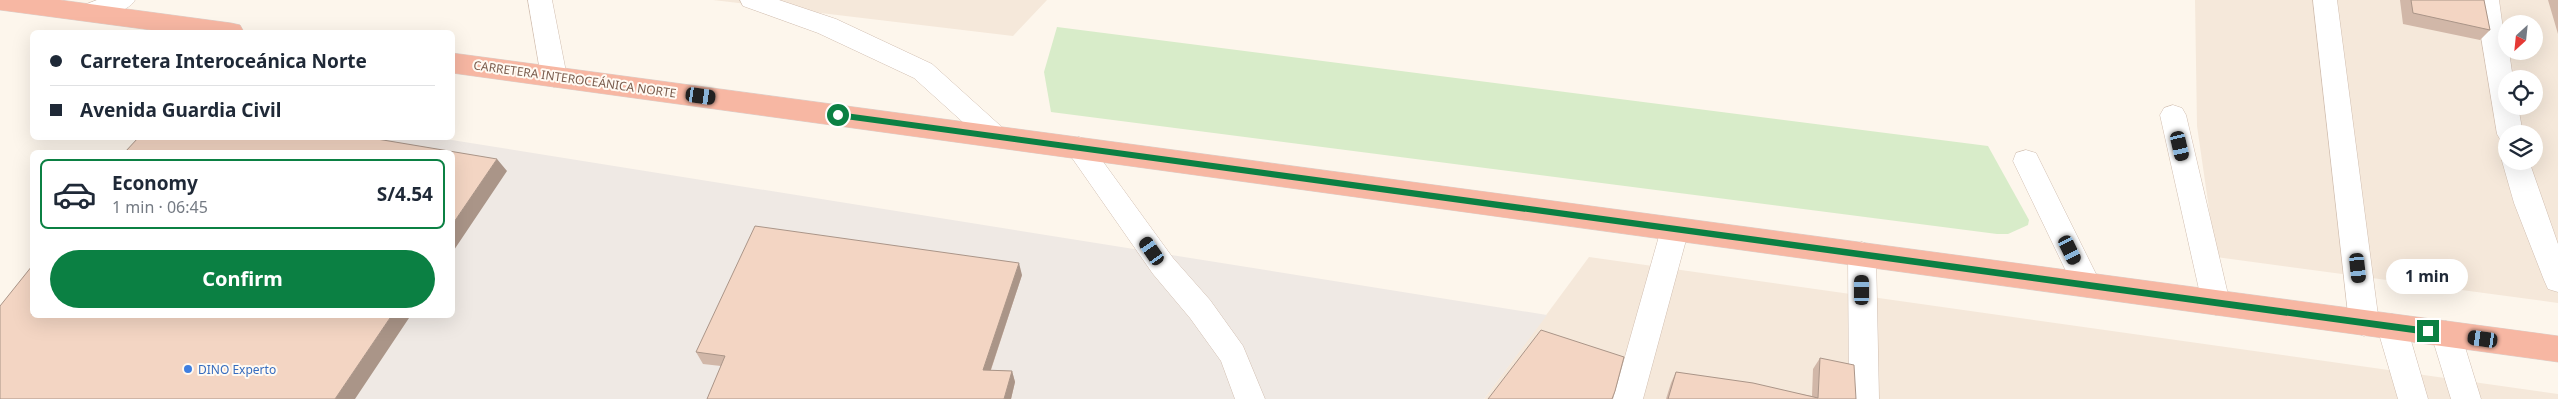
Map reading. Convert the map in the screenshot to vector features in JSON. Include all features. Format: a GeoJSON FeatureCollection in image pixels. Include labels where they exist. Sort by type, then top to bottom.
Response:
{"type":"FeatureCollection","features":[{"type":"Feature","properties":{"kind":"highway"},"geometry":{"type":"LineString","coordinates":[[0,1],[215,30]]}},
{"type":"Feature","properties":{"kind":"highway","name":"CARRETERA INTEROCEÁNICA NORTE"},"geometry":{"type":"LineString","coordinates":[[455,63],[2558,349]]}},
{"type":"Feature","properties":{"kind":"street"},"geometry":{"type":"LineString","coordinates":[[88,13],[123,0]]}},
{"type":"Feature","properties":{"kind":"street"},"geometry":{"type":"LineString","coordinates":[[540,0],[554,77]]}},
{"type":"Feature","properties":{"kind":"street"},"geometry":{"type":"LineString","coordinates":[[752,0],[827,26],[923,71],[995,136]]}},
{"type":"Feature","properties":{"kind":"street"},"geometry":{"type":"LineString","coordinates":[[2325,0],[2364,322]]}},
{"type":"Feature","properties":{"kind":"street"},"geometry":{"type":"LineString","coordinates":[[2487,0],[2508,125]]}},
{"type":"Feature","properties":{"kind":"street"},"geometry":{"type":"LineString","coordinates":[[2172,115],[2216,302]]}},
{"type":"Feature","properties":{"kind":"street"},"geometry":{"type":"LineString","coordinates":[[1079,148],[1163,266],[1200,308],[1233,356],[1250,399]]}},
{"type":"Feature","properties":{"kind":"street"},"geometry":{"type":"LineString","coordinates":[[2026,161],[2087,285]]}},
{"type":"Feature","properties":{"kind":"street"},"geometry":{"type":"LineString","coordinates":[[2518,170],[2528,203],[2558,280]]}},
{"type":"Feature","properties":{"kind":"street"},"geometry":{"type":"LineString","coordinates":[[1628,399],[1675,229]]}},
{"type":"Feature","properties":{"kind":"street"},"geometry":{"type":"LineString","coordinates":[[1862,254],[1864,399]]}},
{"type":"Feature","properties":{"kind":"street"},"geometry":{"type":"LineString","coordinates":[[2392,327],[2413,399]]}},
{"type":"Feature","properties":{"kind":"street"},"geometry":{"type":"LineString","coordinates":[[2446,334],[2466,399]]}},
{"type":"Feature","properties":{"kind":"shaded area"},"geometry":{"type":"Polygon","coordinates":[[[713,0],[1047,0],[1013,36],[713,0]]]}},
{"type":"Feature","properties":{"kind":"shaded area"},"geometry":{"type":"Polygon","coordinates":[[[2195,0],[2558,0],[2558,303],[2216,257],[2197,126],[2195,0]]]}},
{"type":"Feature","properties":{"kind":"shaded area"},"geometry":{"type":"Polygon","coordinates":[[[190,140],[452,140],[1547,315],[1484,399],[0,399],[31,318],[455,318],[455,150],[408,150],[190,140]]]}},
{"type":"Feature","properties":{"kind":"shaded area"},"geometry":{"type":"Polygon","coordinates":[[[1589,257],[2558,394],[2558,399],[1484,399],[1589,257]]]}},
{"type":"Feature","properties":{"kind":"green space"},"geometry":{"type":"Polygon","coordinates":[[[1057,27],[1988,146],[2029,220],[2028,225],[2008,234],[1997,234],[1051,112],[1044,72],[1057,27]]]}},
{"type":"Feature","properties":{"kind":"building"},"geometry":{"type":"Polygon","coordinates":[[[2411,0],[2484,0],[2490,30],[2413,13],[2411,0]]]}},
{"type":"Feature","properties":{"kind":"building"},"geometry":{"type":"Polygon","coordinates":[[[136,140],[383,140],[443,150],[127,150],[136,140]]]}},
{"type":"Feature","properties":{"kind":"building"},"geometry":{"type":"Polygon","coordinates":[[[455,152],[497,159],[455,221],[455,152]]]}},
{"type":"Feature","properties":{"kind":"building"},"geometry":{"type":"Polygon","coordinates":[[[755,226],[1019,263],[983,370],[1012,371],[1004,399],[707,399],[725,356],[696,352],[755,226]]]}},
{"type":"Feature","properties":{"kind":"building","name":"DINO Experto"},"geometry":{"type":"Polygon","coordinates":[[[30,268],[30,318],[390,318],[335,399],[0,399],[0,306],[30,268]]]}},
{"type":"Feature","properties":{"kind":"building"},"geometry":{"type":"Polygon","coordinates":[[[1541,330],[1624,357],[1612,399],[1488,399],[1541,330]]]}},
{"type":"Feature","properties":{"kind":"building"},"geometry":{"type":"Polygon","coordinates":[[[1820,358],[1854,365],[1856,399],[1668,399],[1676,372],[1753,383],[1818,398],[1820,358]]]}},
{"type":"Feature","properties":{"kind":"place","name":"DINO Experto"},"geometry":{"type":"Point","coordinates":[188,369]}},
{"type":"Feature","properties":{"kind":"route"},"geometry":{"type":"LineString","coordinates":[[838,115],[2428,331]]}}]}
